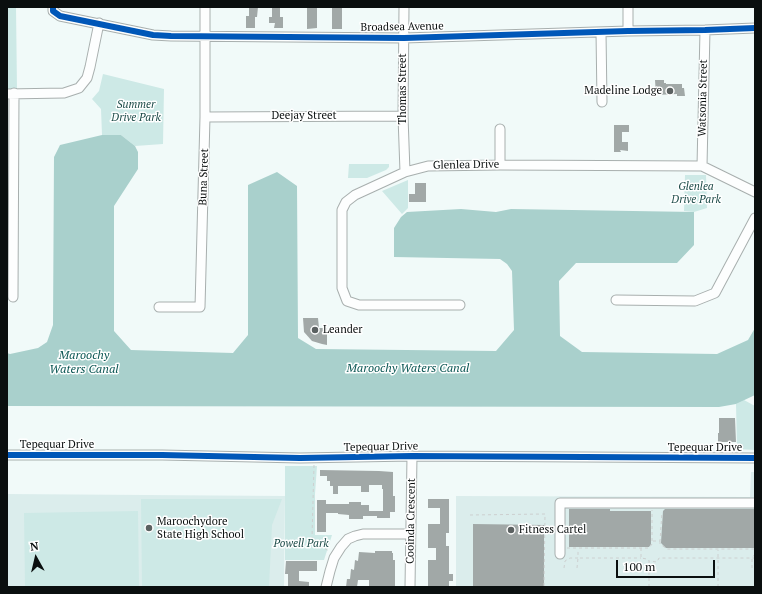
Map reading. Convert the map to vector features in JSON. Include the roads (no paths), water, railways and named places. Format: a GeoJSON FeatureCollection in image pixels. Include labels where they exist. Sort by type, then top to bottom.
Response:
{"type":"FeatureCollection","features":[{"type":"Feature","properties":{"kind":"street","name":"Buna Street"},"geometry":{"type":"LineString","coordinates":[[159,307],[200,307],[205,116],[205,7]]}},
{"type":"Feature","properties":{"kind":"street","name":"Thomas Street"},"geometry":{"type":"LineString","coordinates":[[404,7],[403,116],[405,172]]}},
{"type":"Feature","properties":{"kind":"street"},"geometry":{"type":"LineString","coordinates":[[628,7],[628,31]]}},
{"type":"Feature","properties":{"kind":"street","name":"Broadsea Avenue"},"geometry":{"type":"LineString","coordinates":[[53,9],[60,16],[153,35],[171,36],[404,38],[755,28]]}},
{"type":"Feature","properties":{"kind":"street"},"geometry":{"type":"LineString","coordinates":[[13,296],[11,94],[64,93],[79,88],[87,78],[99,23]]}},
{"type":"Feature","properties":{"kind":"street","name":"Watsonia Street"},"geometry":{"type":"LineString","coordinates":[[702,166],[705,30]]}},
{"type":"Feature","properties":{"kind":"street"},"geometry":{"type":"LineString","coordinates":[[601,32],[602,102]]}},
{"type":"Feature","properties":{"kind":"street","name":"Deejay Street"},"geometry":{"type":"LineString","coordinates":[[205,116],[403,116]]}},
{"type":"Feature","properties":{"kind":"street"},"geometry":{"type":"LineString","coordinates":[[500,129],[500,165]]}},
{"type":"Feature","properties":{"kind":"street","name":"Glenlea Drive"},"geometry":{"type":"LineString","coordinates":[[460,305],[359,305],[347,301],[342,288],[342,210],[346,202],[355,195],[405,172],[428,166],[702,166],[755,192]]}},
{"type":"Feature","properties":{"kind":"street"},"geometry":{"type":"LineString","coordinates":[[616,300],[694,301],[715,293],[755,218]]}},
{"type":"Feature","properties":{"kind":"street","name":"Tepequar Drive"},"geometry":{"type":"LineString","coordinates":[[7,455],[162,455],[300,458],[412,456],[755,458]]}},
{"type":"Feature","properties":{"kind":"street","name":"Cooinda Crescent"},"geometry":{"type":"LineString","coordinates":[[410,587],[412,456]]}},
{"type":"Feature","properties":{"kind":"street"},"geometry":{"type":"LineString","coordinates":[[564,551],[560,503],[755,503]]}},
{"type":"Feature","properties":{"kind":"street"},"geometry":{"type":"LineString","coordinates":[[326,587],[334,558],[341,546],[348,540],[363,534],[410,534]]}},
{"type":"Feature","properties":{"kind":"water","name":"Maroochy Waters Canal"},"geometry":{"type":"Polygon","coordinates":[[[102,135],[121,135],[135,146],[138,152],[138,169],[114,206],[114,331],[131,350],[233,353],[248,335],[248,185],[277,172],[297,186],[298,338],[316,349],[496,351],[514,330],[512,271],[507,264],[500,259],[394,257],[394,228],[401,217],[407,212],[461,209],[496,212],[511,209],[694,212],[694,245],[677,263],[576,263],[559,281],[560,336],[582,352],[717,354],[748,340],[755,328],[755,395],[736,404],[719,407],[7,406],[7,353],[10,354],[38,348],[47,342],[53,325],[54,157],[60,145],[102,135]]]}},
{"type":"Feature","properties":{"kind":"place","name":"Madeline Lodge"},"geometry":{"type":"Point","coordinates":[670,91]}},
{"type":"Feature","properties":{"kind":"place","name":"Leander"},"geometry":{"type":"Point","coordinates":[315,330]}},
{"type":"Feature","properties":{"kind":"place","name":"Maroochydore State High School"},"geometry":{"type":"Point","coordinates":[149,528]}},
{"type":"Feature","properties":{"kind":"place","name":"Fitness Cartel"},"geometry":{"type":"Point","coordinates":[511,530]}},
{"type":"Feature","properties":{"kind":"park label","name":"Summer Drive Park"},"geometry":{"type":"Point","coordinates":[136,111]}},
{"type":"Feature","properties":{"kind":"park label","name":"Glenlea Drive Park"},"geometry":{"type":"Point","coordinates":[696,193]}},
{"type":"Feature","properties":{"kind":"park label","name":"Powell Park"},"geometry":{"type":"Point","coordinates":[301,544]}}]}
